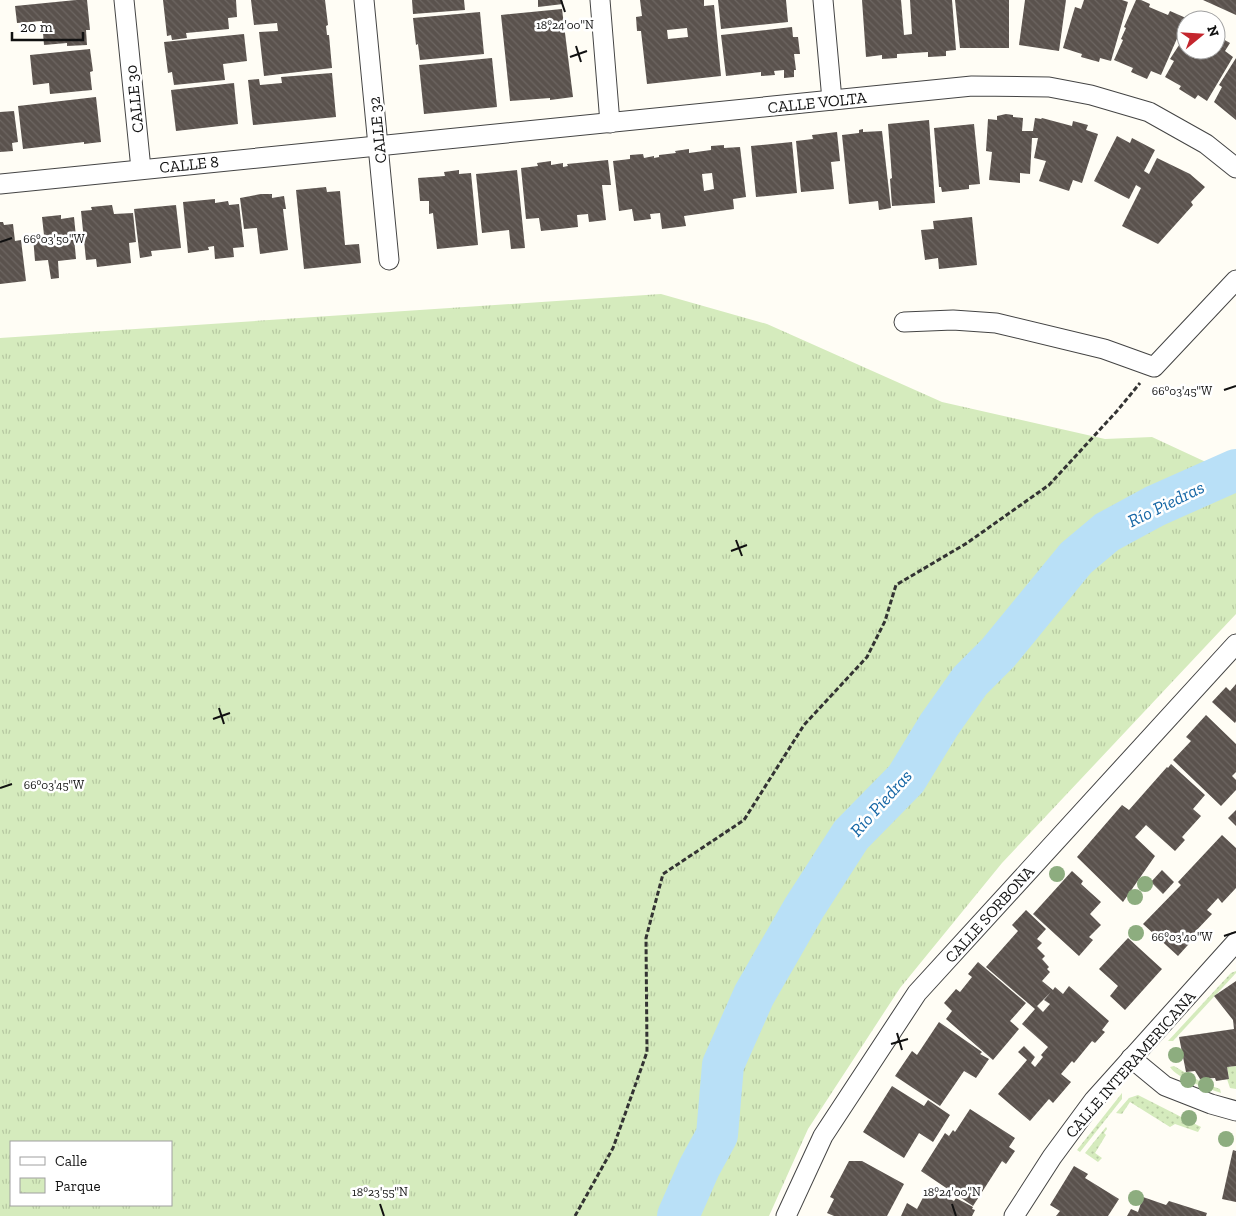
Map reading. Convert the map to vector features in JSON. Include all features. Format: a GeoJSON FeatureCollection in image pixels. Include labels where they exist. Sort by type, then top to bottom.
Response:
{"type":"FeatureCollection","features":[{"type":"Feature","properties":{"kind":"street","name":"CALLE 30"},"geometry":{"type":"LineString","coordinates":[[124,0],[141,168]]}},
{"type":"Feature","properties":{"kind":"street","name":"CALLE 32"},"geometry":{"type":"LineString","coordinates":[[364,0],[389,260]]}},
{"type":"Feature","properties":{"kind":"street"},"geometry":{"type":"LineString","coordinates":[[600,0],[610,123]]}},
{"type":"Feature","properties":{"kind":"street"},"geometry":{"type":"LineString","coordinates":[[823,0],[832,100]]}},
{"type":"Feature","properties":{"kind":"street","name":"CALLE VOLTA"},"geometry":{"type":"LineString","coordinates":[[379,146],[972,86],[1049,87],[1091,95],[1149,112],[1206,144],[1236,168]]}},
{"type":"Feature","properties":{"kind":"street","name":"CALLE 8"},"geometry":{"type":"LineString","coordinates":[[0,184],[141,168],[379,146]]}},
{"type":"Feature","properties":{"kind":"street"},"geometry":{"type":"LineString","coordinates":[[904,322],[953,320],[996,323],[1104,349],[1154,367],[1236,280]]}},
{"type":"Feature","properties":{"kind":"street","name":"CALLE SORBONA"},"geometry":{"type":"LineString","coordinates":[[786,1216],[823,1136],[917,993],[1236,644]]}},
{"type":"Feature","properties":{"kind":"street","name":"CALLE INTERAMERICANA"},"geometry":{"type":"LineString","coordinates":[[1014,1216],[1062,1142],[1094,1100],[1236,942]]}},
{"type":"Feature","properties":{"kind":"street"},"geometry":{"type":"LineString","coordinates":[[1131,1058],[1165,1086],[1202,1101],[1236,1111]]}},
{"type":"Feature","properties":{"kind":"path"},"geometry":{"type":"LineString","coordinates":[[575,1216],[613,1148],[647,1052],[646,938],[663,874],[744,820],[804,725],[867,656],[885,622],[896,585],[967,543],[1049,485],[1117,411],[1154,367]]}},
{"type":"Feature","properties":{"kind":"green space"},"geometry":{"type":"Polygon","coordinates":[[[661,294],[767,324],[942,402],[1105,439],[1152,437],[1236,476],[1236,614],[1002,863],[900,988],[808,1129],[769,1216],[0,1216],[0,338],[661,294]]]}},
{"type":"Feature","properties":{"kind":"green space"},"geometry":{"type":"Polygon","coordinates":[[[1236,971],[1173,1041],[1168,1041],[1231,973],[1236,971]]]}},
{"type":"Feature","properties":{"kind":"green space"},"geometry":{"type":"Polygon","coordinates":[[[1174,1066],[1203,1083],[1220,1089],[1221,1093],[1180,1076],[1170,1067],[1174,1066]]]}},
{"type":"Feature","properties":{"kind":"green space"},"geometry":{"type":"Polygon","coordinates":[[[1236,1066],[1236,1089],[1230,1088],[1227,1079],[1229,1078],[1227,1067],[1236,1066]]]}},
{"type":"Feature","properties":{"kind":"green space"},"geometry":{"type":"Polygon","coordinates":[[[1122,1093],[1122,1099],[1080,1152],[1077,1150],[1122,1093]]]}},
{"type":"Feature","properties":{"kind":"green space"},"geometry":{"type":"Polygon","coordinates":[[[1138,1095],[1201,1127],[1198,1132],[1175,1124],[1170,1127],[1130,1102],[1122,1114],[1116,1113],[1129,1098],[1138,1095]]]}},
{"type":"Feature","properties":{"kind":"green space"},"geometry":{"type":"Polygon","coordinates":[[[1106,1127],[1107,1129],[1104,1133],[1106,1135],[1095,1153],[1102,1158],[1098,1162],[1085,1153],[1106,1127]]]}},
{"type":"Feature","properties":{"kind":"building"},"geometry":{"type":"Polygon","coordinates":[[[87,0],[90,30],[86,30],[87,45],[67,46],[67,43],[44,45],[42,21],[17,23],[15,6],[87,0]]]}},
{"type":"Feature","properties":{"kind":"building"},"geometry":{"type":"Polygon","coordinates":[[[163,0],[236,0],[237,17],[228,18],[229,29],[186,33],[187,38],[172,40],[171,35],[167,36],[163,0]]]}},
{"type":"Feature","properties":{"kind":"building"},"geometry":{"type":"Polygon","coordinates":[[[251,0],[325,0],[328,25],[326,26],[327,35],[329,35],[332,68],[264,76],[259,32],[278,31],[277,23],[254,25],[251,0]]]}},
{"type":"Feature","properties":{"kind":"building"},"geometry":{"type":"Polygon","coordinates":[[[412,0],[464,0],[465,10],[413,14],[412,0]]]}},
{"type":"Feature","properties":{"kind":"building"},"geometry":{"type":"Polygon","coordinates":[[[538,0],[562,0],[563,4],[538,7],[538,0]]]}},
{"type":"Feature","properties":{"kind":"building"},"geometry":{"type":"Polygon","coordinates":[[[640,0],[704,0],[704,6],[714,5],[721,76],[647,84],[641,31],[637,31],[636,17],[642,16],[640,0]],[[687,28],[667,30],[668,39],[688,37],[687,28]]]}},
{"type":"Feature","properties":{"kind":"building"},"geometry":{"type":"Polygon","coordinates":[[[718,0],[786,0],[788,22],[721,29],[718,0]]]}},
{"type":"Feature","properties":{"kind":"building"},"geometry":{"type":"Polygon","coordinates":[[[862,0],[901,0],[904,35],[912,34],[910,0],[952,0],[956,50],[946,51],[946,56],[928,57],[928,52],[897,54],[897,58],[882,59],[882,55],[866,57],[862,0]]]}},
{"type":"Feature","properties":{"kind":"building"},"geometry":{"type":"Polygon","coordinates":[[[955,0],[1009,0],[1009,48],[960,48],[955,0]]]}},
{"type":"Feature","properties":{"kind":"building"},"geometry":{"type":"Polygon","coordinates":[[[1025,0],[1066,0],[1059,51],[1019,45],[1025,0]]]}},
{"type":"Feature","properties":{"kind":"building"},"geometry":{"type":"Polygon","coordinates":[[[1084,0],[1122,0],[1128,2],[1111,61],[1100,58],[1099,62],[1081,57],[1082,54],[1063,48],[1075,7],[1081,9],[1084,0]]]}},
{"type":"Feature","properties":{"kind":"building"},"geometry":{"type":"Polygon","coordinates":[[[1136,0],[1150,4],[1149,7],[1168,15],[1170,11],[1176,14],[1176,41],[1161,75],[1151,71],[1147,79],[1131,72],[1133,68],[1114,60],[1123,40],[1121,39],[1126,28],[1124,27],[1136,0]]]}},
{"type":"Feature","properties":{"kind":"building"},"geometry":{"type":"Polygon","coordinates":[[[1203,0],[1236,0],[1236,15],[1203,0]]]}},
{"type":"Feature","properties":{"kind":"building"},"geometry":{"type":"Polygon","coordinates":[[[562,9],[573,97],[550,100],[550,98],[510,101],[501,15],[562,9]]]}},
{"type":"Feature","properties":{"kind":"building"},"geometry":{"type":"Polygon","coordinates":[[[480,12],[484,54],[420,60],[413,18],[480,12]]]}},
{"type":"Feature","properties":{"kind":"building"},"geometry":{"type":"Polygon","coordinates":[[[792,27],[793,37],[798,37],[800,54],[794,54],[796,70],[794,70],[794,77],[784,78],[784,70],[774,71],[775,75],[761,76],[761,72],[726,76],[721,35],[792,27]]]}},
{"type":"Feature","properties":{"kind":"building"},"geometry":{"type":"Polygon","coordinates":[[[244,34],[247,61],[223,64],[225,80],[174,85],[172,72],[168,73],[164,42],[244,34]]]}},
{"type":"Feature","properties":{"kind":"building"},"geometry":{"type":"Polygon","coordinates":[[[1226,41],[1230,43],[1226,49],[1226,41]]]}},
{"type":"Feature","properties":{"kind":"building"},"geometry":{"type":"Polygon","coordinates":[[[90,49],[93,71],[90,72],[92,90],[50,94],[49,83],[33,85],[30,55],[90,49]]]}},
{"type":"Feature","properties":{"kind":"building"},"geometry":{"type":"Polygon","coordinates":[[[1176,50],[1176,60],[1226,60],[1226,52],[1233,57],[1207,101],[1198,95],[1195,99],[1179,89],[1181,86],[1165,77],[1174,61],[1170,59],[1176,50]]]}},
{"type":"Feature","properties":{"kind":"building"},"geometry":{"type":"Polygon","coordinates":[[[492,58],[497,107],[424,114],[419,65],[492,58]]]}},
{"type":"Feature","properties":{"kind":"building"},"geometry":{"type":"Polygon","coordinates":[[[1236,58],[1236,120],[1214,102],[1222,87],[1219,85],[1236,58]]]}},
{"type":"Feature","properties":{"kind":"building"},"geometry":{"type":"Polygon","coordinates":[[[332,73],[336,117],[253,125],[248,80],[259,79],[260,85],[282,83],[281,77],[332,73]]]}},
{"type":"Feature","properties":{"kind":"building"},"geometry":{"type":"Polygon","coordinates":[[[234,83],[238,124],[176,131],[171,90],[234,83]]]}},
{"type":"Feature","properties":{"kind":"building"},"geometry":{"type":"Polygon","coordinates":[[[96,97],[101,142],[84,144],[84,142],[23,149],[18,106],[96,97]]]}},
{"type":"Feature","properties":{"kind":"building"},"geometry":{"type":"Polygon","coordinates":[[[14,111],[18,142],[12,143],[13,151],[0,152],[0,112],[14,111]]]}},
{"type":"Feature","properties":{"kind":"building"},"geometry":{"type":"Polygon","coordinates":[[[1006,114],[1023,118],[1022,131],[1033,131],[1035,118],[1042,118],[1072,126],[1073,121],[1088,125],[1086,130],[1098,134],[1082,183],[1073,180],[1069,191],[1039,181],[1046,161],[1034,158],[1038,138],[1032,138],[1030,174],[1020,173],[1020,183],[989,180],[992,152],[986,151],[988,119],[997,120],[997,116],[1006,114]]]}},
{"type":"Feature","properties":{"kind":"building"},"geometry":{"type":"Polygon","coordinates":[[[929,120],[935,203],[892,206],[888,124],[929,120]]]}},
{"type":"Feature","properties":{"kind":"building"},"geometry":{"type":"Polygon","coordinates":[[[974,124],[980,184],[969,185],[969,189],[942,192],[941,187],[939,187],[934,128],[974,124]]]}},
{"type":"Feature","properties":{"kind":"building"},"geometry":{"type":"Polygon","coordinates":[[[863,129],[863,132],[882,131],[891,208],[879,210],[878,201],[849,204],[842,135],[859,133],[859,130],[863,129]]]}},
{"type":"Feature","properties":{"kind":"building"},"geometry":{"type":"Polygon","coordinates":[[[837,132],[840,161],[831,162],[834,189],[801,192],[796,141],[813,139],[812,135],[837,132]]]}},
{"type":"Feature","properties":{"kind":"building"},"geometry":{"type":"Polygon","coordinates":[[[1117,136],[1130,143],[1132,138],[1155,150],[1144,171],[1149,174],[1157,158],[1190,174],[1205,187],[1191,202],[1193,205],[1158,244],[1122,226],[1141,188],[1136,185],[1129,199],[1094,181],[1117,136]]]}},
{"type":"Feature","properties":{"kind":"building"},"geometry":{"type":"Polygon","coordinates":[[[792,142],[797,193],[756,197],[751,146],[792,142]]]}},
{"type":"Feature","properties":{"kind":"building"},"geometry":{"type":"Polygon","coordinates":[[[724,145],[724,148],[740,147],[746,197],[733,199],[734,209],[684,216],[686,226],[662,229],[660,213],[650,214],[651,219],[634,221],[632,209],[619,211],[613,161],[630,159],[630,155],[643,154],[644,158],[654,156],[654,158],[659,157],[659,155],[689,149],[689,153],[711,150],[711,146],[724,145]],[[712,173],[702,174],[704,191],[714,189],[712,173]]]}},
{"type":"Feature","properties":{"kind":"building"},"geometry":{"type":"Polygon","coordinates":[[[608,160],[611,185],[602,185],[606,220],[589,222],[588,214],[577,215],[578,227],[541,231],[539,218],[526,219],[521,168],[538,166],[537,163],[551,161],[551,165],[563,163],[563,167],[568,166],[567,164],[608,160]]]}},
{"type":"Feature","properties":{"kind":"building"},"geometry":{"type":"Polygon","coordinates":[[[459,170],[459,174],[471,173],[478,245],[437,249],[433,213],[429,214],[429,201],[420,201],[418,178],[445,176],[444,172],[459,170]]]}},
{"type":"Feature","properties":{"kind":"building"},"geometry":{"type":"Polygon","coordinates":[[[517,170],[525,248],[511,249],[509,230],[482,233],[476,174],[517,170]]]}},
{"type":"Feature","properties":{"kind":"building"},"geometry":{"type":"Polygon","coordinates":[[[326,187],[327,192],[340,191],[345,245],[359,244],[361,263],[304,269],[296,190],[326,187]]]}},
{"type":"Feature","properties":{"kind":"building"},"geometry":{"type":"Polygon","coordinates":[[[272,194],[272,198],[284,196],[286,209],[283,209],[288,250],[260,254],[257,228],[244,229],[240,198],[272,194]]]}},
{"type":"Feature","properties":{"kind":"building"},"geometry":{"type":"Polygon","coordinates":[[[215,199],[215,203],[228,201],[229,205],[239,204],[244,247],[233,248],[234,257],[215,259],[214,246],[208,247],[209,250],[188,253],[183,202],[215,199]]]}},
{"type":"Feature","properties":{"kind":"building"},"geometry":{"type":"Polygon","coordinates":[[[112,205],[114,214],[133,213],[136,242],[129,243],[131,263],[97,267],[96,259],[86,260],[81,211],[92,210],[91,207],[112,205]]]}},
{"type":"Feature","properties":{"kind":"building"},"geometry":{"type":"Polygon","coordinates":[[[176,205],[181,248],[151,251],[152,256],[140,258],[134,209],[176,205]]]}},
{"type":"Feature","properties":{"kind":"building"},"geometry":{"type":"Polygon","coordinates":[[[61,215],[61,219],[74,217],[76,259],[58,261],[59,278],[51,279],[48,260],[35,261],[33,236],[44,235],[42,217],[61,215]]]}},
{"type":"Feature","properties":{"kind":"building"},"geometry":{"type":"Polygon","coordinates":[[[972,217],[977,265],[939,269],[938,258],[925,260],[921,230],[934,229],[933,221],[972,217]]]}},
{"type":"Feature","properties":{"kind":"building"},"geometry":{"type":"Polygon","coordinates":[[[0,222],[3,222],[4,225],[13,224],[15,241],[21,240],[26,281],[0,284],[0,222]]]}},
{"type":"Feature","properties":{"kind":"building"},"geometry":{"type":"Polygon","coordinates":[[[1236,684],[1235,723],[1212,702],[1226,687],[1230,691],[1236,684]]]}},
{"type":"Feature","properties":{"kind":"building"},"geometry":{"type":"Polygon","coordinates":[[[1206,715],[1236,744],[1236,772],[1232,776],[1236,780],[1236,790],[1221,806],[1173,760],[1191,741],[1186,737],[1206,715]]]}},
{"type":"Feature","properties":{"kind":"building"},"geometry":{"type":"Polygon","coordinates":[[[1171,764],[1205,795],[1193,809],[1201,816],[1182,837],[1185,840],[1175,851],[1146,825],[1135,837],[1155,856],[1123,902],[1077,857],[1122,805],[1129,810],[1171,764]]]}},
{"type":"Feature","properties":{"kind":"building"},"geometry":{"type":"Polygon","coordinates":[[[1236,810],[1236,826],[1228,818],[1236,810]]]}},
{"type":"Feature","properties":{"kind":"building"},"geometry":{"type":"Polygon","coordinates":[[[1222,835],[1236,848],[1236,888],[1222,903],[1218,898],[1207,910],[1212,914],[1193,934],[1196,936],[1178,956],[1143,924],[1181,885],[1178,882],[1222,835]]]}},
{"type":"Feature","properties":{"kind":"building"},"geometry":{"type":"Polygon","coordinates":[[[1162,870],[1174,882],[1163,894],[1151,882],[1162,870]]]}},
{"type":"Feature","properties":{"kind":"building"},"geometry":{"type":"Polygon","coordinates":[[[1072,871],[1083,881],[1081,884],[1101,902],[1090,914],[1101,925],[1089,937],[1093,940],[1079,956],[1033,914],[1072,871]]]}},
{"type":"Feature","properties":{"kind":"building"},"geometry":{"type":"Polygon","coordinates":[[[1026,910],[1046,929],[1037,939],[1042,943],[1037,948],[1045,956],[1042,959],[1049,967],[1047,969],[1050,972],[1042,981],[1053,990],[1055,987],[1063,994],[1069,986],[1109,1021],[1102,1030],[1105,1032],[1095,1043],[1092,1041],[1074,1063],[1072,1061],[1061,1074],[1071,1082],[1053,1103],[1049,1099],[1030,1121],[998,1094],[1027,1060],[1018,1052],[1024,1046],[1035,1057],[1031,1063],[1035,1067],[1043,1057],[1041,1055],[1048,1047],[1022,1024],[1035,1009],[986,967],[1018,931],[1012,925],[1026,910]],[[1051,992],[1037,1006],[1043,1012],[1050,1004],[1044,1000],[1051,992]]]}},
{"type":"Feature","properties":{"kind":"building"},"geometry":{"type":"Polygon","coordinates":[[[1128,938],[1162,969],[1125,1010],[1110,996],[1118,986],[1099,969],[1128,938]]]}},
{"type":"Feature","properties":{"kind":"building"},"geometry":{"type":"Polygon","coordinates":[[[978,962],[1026,1003],[1010,1021],[1019,1029],[993,1060],[946,1019],[952,1011],[944,1003],[956,989],[960,992],[972,977],[968,974],[978,962]]]}},
{"type":"Feature","properties":{"kind":"building"},"geometry":{"type":"Polygon","coordinates":[[[1236,981],[1236,1066],[1227,1067],[1229,1079],[1216,1081],[1215,1078],[1200,1079],[1195,1071],[1186,1072],[1179,1037],[1234,1029],[1233,1020],[1214,996],[1236,981]]]}},
{"type":"Feature","properties":{"kind":"building"},"geometry":{"type":"Polygon","coordinates":[[[939,1022],[989,1059],[976,1078],[964,1071],[940,1106],[895,1076],[912,1051],[917,1055],[939,1022]]]}},
{"type":"Feature","properties":{"kind":"building"},"geometry":{"type":"Polygon","coordinates":[[[892,1086],[924,1106],[928,1100],[950,1115],[933,1142],[919,1133],[904,1158],[863,1132],[892,1086]]]}},
{"type":"Feature","properties":{"kind":"building"},"geometry":{"type":"Polygon","coordinates":[[[970,1109],[1015,1138],[1009,1147],[1015,1151],[1006,1164],[1002,1161],[973,1206],[921,1171],[945,1133],[949,1136],[953,1130],[955,1132],[970,1109]]]}},
{"type":"Feature","properties":{"kind":"building"},"geometry":{"type":"Polygon","coordinates":[[[1233,1150],[1236,1151],[1236,1202],[1222,1199],[1233,1150]]]}},
{"type":"Feature","properties":{"kind":"building"},"geometry":{"type":"Polygon","coordinates":[[[849,1161],[862,1161],[904,1184],[887,1216],[834,1216],[827,1213],[834,1199],[830,1197],[849,1161]]]}},
{"type":"Feature","properties":{"kind":"building"},"geometry":{"type":"Polygon","coordinates":[[[1074,1166],[1088,1174],[1085,1178],[1119,1199],[1108,1216],[1056,1216],[1060,1211],[1050,1205],[1074,1166]]]}},
{"type":"Feature","properties":{"kind":"building"},"geometry":{"type":"Polygon","coordinates":[[[928,1188],[954,1201],[956,1198],[973,1207],[972,1209],[975,1210],[972,1216],[901,1216],[907,1203],[917,1209],[928,1188]]]}},
{"type":"Feature","properties":{"kind":"building"},"geometry":{"type":"Polygon","coordinates":[[[1143,1197],[1166,1205],[1169,1201],[1207,1213],[1206,1216],[1127,1216],[1131,1209],[1138,1212],[1143,1197]]]}},
{"type":"Feature","properties":{"kind":"waterway","name":"Río Piedras"},"geometry":{"type":"LineString","coordinates":[[678,1216],[699,1168],[717,1135],[723,1065],[754,995],[804,908],[851,835],[906,779],[939,725],[970,681],[998,653],[1076,558],[1107,532],[1155,506],[1236,470]]}}]}
